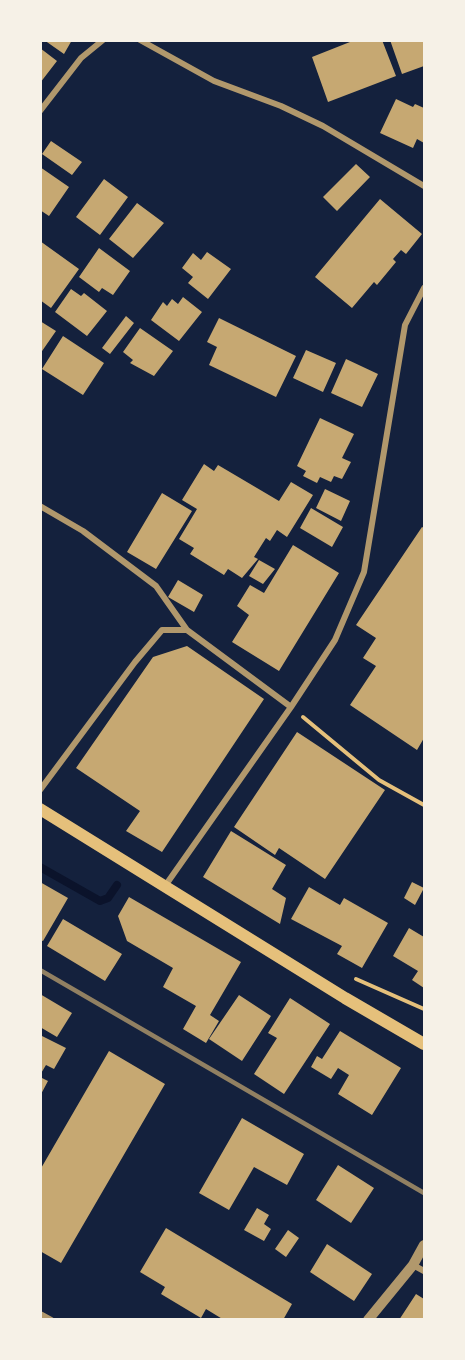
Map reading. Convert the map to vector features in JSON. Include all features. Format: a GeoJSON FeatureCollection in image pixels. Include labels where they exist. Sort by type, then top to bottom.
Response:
{"type":"FeatureCollection","features":[{"type":"Feature","properties":{"kind":"main road"},"geometry":{"type":"LineString","coordinates":[[40,809],[424,1044]]}},
{"type":"Feature","properties":{"kind":"street"},"geometry":{"type":"LineString","coordinates":[[40,111],[81,58],[103,40]]}},
{"type":"Feature","properties":{"kind":"street"},"geometry":{"type":"LineString","coordinates":[[140,40],[214,81],[281,106],[323,126],[424,186]]}},
{"type":"Feature","properties":{"kind":"street"},"geometry":{"type":"LineString","coordinates":[[165,886],[335,640],[364,572],[405,325],[424,288]]}},
{"type":"Feature","properties":{"kind":"street"},"geometry":{"type":"LineString","coordinates":[[40,506],[83,531],[156,586],[187,630],[291,706]]}},
{"type":"Feature","properties":{"kind":"street"},"geometry":{"type":"LineString","coordinates":[[40,789],[128,671],[162,630],[187,630]]}},
{"type":"Feature","properties":{"kind":"street"},"geometry":{"type":"LineString","coordinates":[[368,1320],[413,1265],[424,1245]]}},
{"type":"Feature","properties":{"kind":"street"},"geometry":{"type":"LineString","coordinates":[[413,1265],[424,1271]]}},
{"type":"Feature","properties":{"kind":"street"},"geometry":{"type":"LineString","coordinates":[[40,1314],[51,1320]]}},
{"type":"Feature","properties":{"kind":"path"},"geometry":{"type":"LineString","coordinates":[[291,706],[379,780],[424,806]]}},
{"type":"Feature","properties":{"kind":"building"},"geometry":{"type":"Polygon","coordinates":[[[44,40],[72,40],[64,54],[44,40]]]}},
{"type":"Feature","properties":{"kind":"building"},"geometry":{"type":"Polygon","coordinates":[[[355,40],[382,40],[396,76],[328,102],[312,57],[355,40]]]}},
{"type":"Feature","properties":{"kind":"building"},"geometry":{"type":"Polygon","coordinates":[[[390,40],[424,40],[424,66],[402,74],[390,40]]]}},
{"type":"Feature","properties":{"kind":"building"},"geometry":{"type":"Polygon","coordinates":[[[40,48],[57,61],[40,83],[40,48]]]}},
{"type":"Feature","properties":{"kind":"building"},"geometry":{"type":"Polygon","coordinates":[[[396,99],[413,107],[415,104],[424,108],[424,143],[417,139],[413,148],[380,133],[396,99]]]}},
{"type":"Feature","properties":{"kind":"building"},"geometry":{"type":"Polygon","coordinates":[[[51,141],[82,162],[72,175],[42,154],[51,141]]]}},
{"type":"Feature","properties":{"kind":"building"},"geometry":{"type":"Polygon","coordinates":[[[356,164],[370,177],[337,211],[323,197],[356,164]]]}},
{"type":"Feature","properties":{"kind":"building"},"geometry":{"type":"Polygon","coordinates":[[[40,167],[69,187],[49,216],[40,210],[40,167]]]}},
{"type":"Feature","properties":{"kind":"building"},"geometry":{"type":"Polygon","coordinates":[[[104,179],[128,197],[100,235],[76,217],[104,179]]]}},
{"type":"Feature","properties":{"kind":"building"},"geometry":{"type":"Polygon","coordinates":[[[380,199],[422,234],[406,254],[401,250],[393,259],[396,262],[377,285],[374,282],[352,308],[315,277],[380,199]]]}},
{"type":"Feature","properties":{"kind":"building"},"geometry":{"type":"Polygon","coordinates":[[[137,203],[164,223],[133,258],[109,239],[137,203]]]}},
{"type":"Feature","properties":{"kind":"building"},"geometry":{"type":"Polygon","coordinates":[[[40,241],[79,269],[51,308],[40,300],[40,241]]]}},
{"type":"Feature","properties":{"kind":"building"},"geometry":{"type":"Polygon","coordinates":[[[99,248],[130,271],[113,295],[102,288],[99,292],[79,277],[99,248]]]}},
{"type":"Feature","properties":{"kind":"building"},"geometry":{"type":"Polygon","coordinates":[[[207,252],[231,269],[208,299],[188,283],[193,277],[182,268],[193,253],[201,260],[207,252]]]}},
{"type":"Feature","properties":{"kind":"building"},"geometry":{"type":"Polygon","coordinates":[[[71,289],[81,296],[84,293],[107,311],[87,336],[55,312],[71,289]]]}},
{"type":"Feature","properties":{"kind":"building"},"geometry":{"type":"Polygon","coordinates":[[[183,297],[202,312],[179,341],[151,320],[163,302],[167,306],[172,299],[178,304],[183,297]]]}},
{"type":"Feature","properties":{"kind":"building"},"geometry":{"type":"Polygon","coordinates":[[[126,316],[134,323],[110,354],[102,348],[126,316]]]}},
{"type":"Feature","properties":{"kind":"building"},"geometry":{"type":"Polygon","coordinates":[[[219,318],[296,356],[276,397],[209,365],[217,347],[207,342],[219,318]]]}},
{"type":"Feature","properties":{"kind":"building"},"geometry":{"type":"Polygon","coordinates":[[[40,321],[56,331],[40,354],[40,321]]]}},
{"type":"Feature","properties":{"kind":"building"},"geometry":{"type":"Polygon","coordinates":[[[140,328],[173,351],[154,376],[130,363],[133,360],[123,352],[140,328]]]}},
{"type":"Feature","properties":{"kind":"building"},"geometry":{"type":"Polygon","coordinates":[[[63,336],[104,363],[83,395],[42,369],[63,336]]]}},
{"type":"Feature","properties":{"kind":"building"},"geometry":{"type":"Polygon","coordinates":[[[306,350],[336,363],[323,392],[293,378],[306,350]]]}},
{"type":"Feature","properties":{"kind":"building"},"geometry":{"type":"Polygon","coordinates":[[[346,359],[378,374],[362,407],[331,393],[346,359]]]}},
{"type":"Feature","properties":{"kind":"building"},"geometry":{"type":"Polygon","coordinates":[[[320,418],[354,434],[342,458],[351,462],[342,479],[334,476],[331,482],[320,477],[317,483],[303,476],[306,471],[297,466],[320,418]]]}},
{"type":"Feature","properties":{"kind":"building"},"geometry":{"type":"Polygon","coordinates":[[[204,464],[214,471],[218,465],[279,501],[291,482],[313,495],[287,537],[277,530],[270,541],[266,538],[254,557],[258,559],[242,578],[228,569],[224,575],[190,554],[194,548],[179,539],[197,509],[182,500],[204,464]]]}},
{"type":"Feature","properties":{"kind":"building"},"geometry":{"type":"Polygon","coordinates":[[[325,489],[350,501],[341,521],[316,508],[325,489]]]}},
{"type":"Feature","properties":{"kind":"building"},"geometry":{"type":"Polygon","coordinates":[[[162,493],[192,511],[156,569],[127,552],[162,493]]]}},
{"type":"Feature","properties":{"kind":"building"},"geometry":{"type":"Polygon","coordinates":[[[311,508],[343,527],[332,547],[300,528],[311,508]]]}},
{"type":"Feature","properties":{"kind":"building"},"geometry":{"type":"Polygon","coordinates":[[[422,527],[424,528],[424,738],[417,750],[350,705],[376,666],[363,658],[376,638],[356,625],[422,527]]]}},
{"type":"Feature","properties":{"kind":"building"},"geometry":{"type":"Polygon","coordinates":[[[293,545],[339,573],[279,671],[232,642],[249,615],[237,606],[250,585],[264,593],[293,545]]]}},
{"type":"Feature","properties":{"kind":"building"},"geometry":{"type":"Polygon","coordinates":[[[259,560],[275,569],[263,584],[249,576],[259,560]]]}},
{"type":"Feature","properties":{"kind":"building"},"geometry":{"type":"Polygon","coordinates":[[[178,580],[203,595],[194,612],[168,597],[178,580]]]}},
{"type":"Feature","properties":{"kind":"building"},"geometry":{"type":"Polygon","coordinates":[[[187,646],[264,699],[162,852],[126,831],[140,811],[76,768],[153,657],[187,646]]]}},
{"type":"Feature","properties":{"kind":"building"},"geometry":{"type":"Polygon","coordinates":[[[297,732],[385,790],[325,879],[279,848],[275,855],[234,827],[297,732]]]}},
{"type":"Feature","properties":{"kind":"building"},"geometry":{"type":"Polygon","coordinates":[[[231,831],[286,865],[272,889],[286,898],[280,924],[203,877],[231,831]]]}},
{"type":"Feature","properties":{"kind":"building"},"geometry":{"type":"Polygon","coordinates":[[[40,882],[68,898],[43,941],[40,940],[40,882]]]}},
{"type":"Feature","properties":{"kind":"building"},"geometry":{"type":"Polygon","coordinates":[[[412,882],[424,888],[415,905],[404,898],[412,882]]]}},
{"type":"Feature","properties":{"kind":"building"},"geometry":{"type":"Polygon","coordinates":[[[309,887],[340,905],[344,898],[388,923],[362,968],[337,954],[342,946],[291,919],[309,887]]]}},
{"type":"Feature","properties":{"kind":"building"},"geometry":{"type":"Polygon","coordinates":[[[129,897],[241,962],[210,1015],[219,1021],[206,1043],[183,1029],[196,1006],[163,987],[173,968],[127,941],[118,916],[129,897]]]}},
{"type":"Feature","properties":{"kind":"building"},"geometry":{"type":"Polygon","coordinates":[[[63,919],[122,954],[105,981],[47,946],[63,919]]]}},
{"type":"Feature","properties":{"kind":"building"},"geometry":{"type":"Polygon","coordinates":[[[409,928],[424,937],[424,988],[412,980],[418,971],[393,956],[409,928]]]}},
{"type":"Feature","properties":{"kind":"building"},"geometry":{"type":"Polygon","coordinates":[[[40,994],[72,1013],[57,1037],[40,1027],[40,994]]]}},
{"type":"Feature","properties":{"kind":"building"},"geometry":{"type":"Polygon","coordinates":[[[239,995],[271,1016],[242,1061],[209,1039],[239,995]]]}},
{"type":"Feature","properties":{"kind":"building"},"geometry":{"type":"Polygon","coordinates":[[[290,998],[330,1024],[284,1094],[254,1074],[277,1038],[268,1033],[290,998]]]}},
{"type":"Feature","properties":{"kind":"building"},"geometry":{"type":"Polygon","coordinates":[[[340,1031],[401,1068],[372,1115],[338,1094],[349,1075],[338,1068],[331,1079],[311,1067],[317,1056],[322,1059],[340,1031]]]}},
{"type":"Feature","properties":{"kind":"building"},"geometry":{"type":"Polygon","coordinates":[[[40,1035],[66,1048],[54,1069],[46,1065],[40,1075],[40,1035]]]}},
{"type":"Feature","properties":{"kind":"building"},"geometry":{"type":"Polygon","coordinates":[[[109,1051],[165,1084],[61,1263],[40,1251],[40,1170],[109,1051]]]}},
{"type":"Feature","properties":{"kind":"building"},"geometry":{"type":"Polygon","coordinates":[[[40,1077],[48,1081],[40,1096],[40,1077]]]}},
{"type":"Feature","properties":{"kind":"building"},"geometry":{"type":"Polygon","coordinates":[[[242,1118],[304,1154],[287,1185],[254,1167],[229,1210],[199,1193],[242,1118]]]}},
{"type":"Feature","properties":{"kind":"building"},"geometry":{"type":"Polygon","coordinates":[[[338,1165],[374,1188],[351,1223],[316,1200],[338,1165]]]}},
{"type":"Feature","properties":{"kind":"building"},"geometry":{"type":"Polygon","coordinates":[[[257,1208],[269,1215],[264,1224],[271,1229],[264,1241],[244,1230],[257,1208]]]}},
{"type":"Feature","properties":{"kind":"building"},"geometry":{"type":"Polygon","coordinates":[[[166,1228],[292,1304],[283,1320],[224,1320],[206,1309],[201,1318],[161,1294],[165,1287],[140,1272],[166,1228]]]}},
{"type":"Feature","properties":{"kind":"building"},"geometry":{"type":"Polygon","coordinates":[[[288,1230],[299,1238],[286,1257],[275,1249],[288,1230]]]}},
{"type":"Feature","properties":{"kind":"building"},"geometry":{"type":"Polygon","coordinates":[[[327,1244],[372,1274],[354,1301],[310,1272],[327,1244]]]}},
{"type":"Feature","properties":{"kind":"building"},"geometry":{"type":"Polygon","coordinates":[[[416,1294],[424,1299],[424,1320],[399,1320],[416,1294]]]}},
{"type":"Feature","properties":{"kind":"waterway"},"geometry":{"type":"LineString","coordinates":[[40,867],[100,901],[108,898],[117,885]]}},
{"type":"Feature","properties":{"kind":"railway"},"geometry":{"type":"LineString","coordinates":[[40,970],[424,1193]]}}]}
